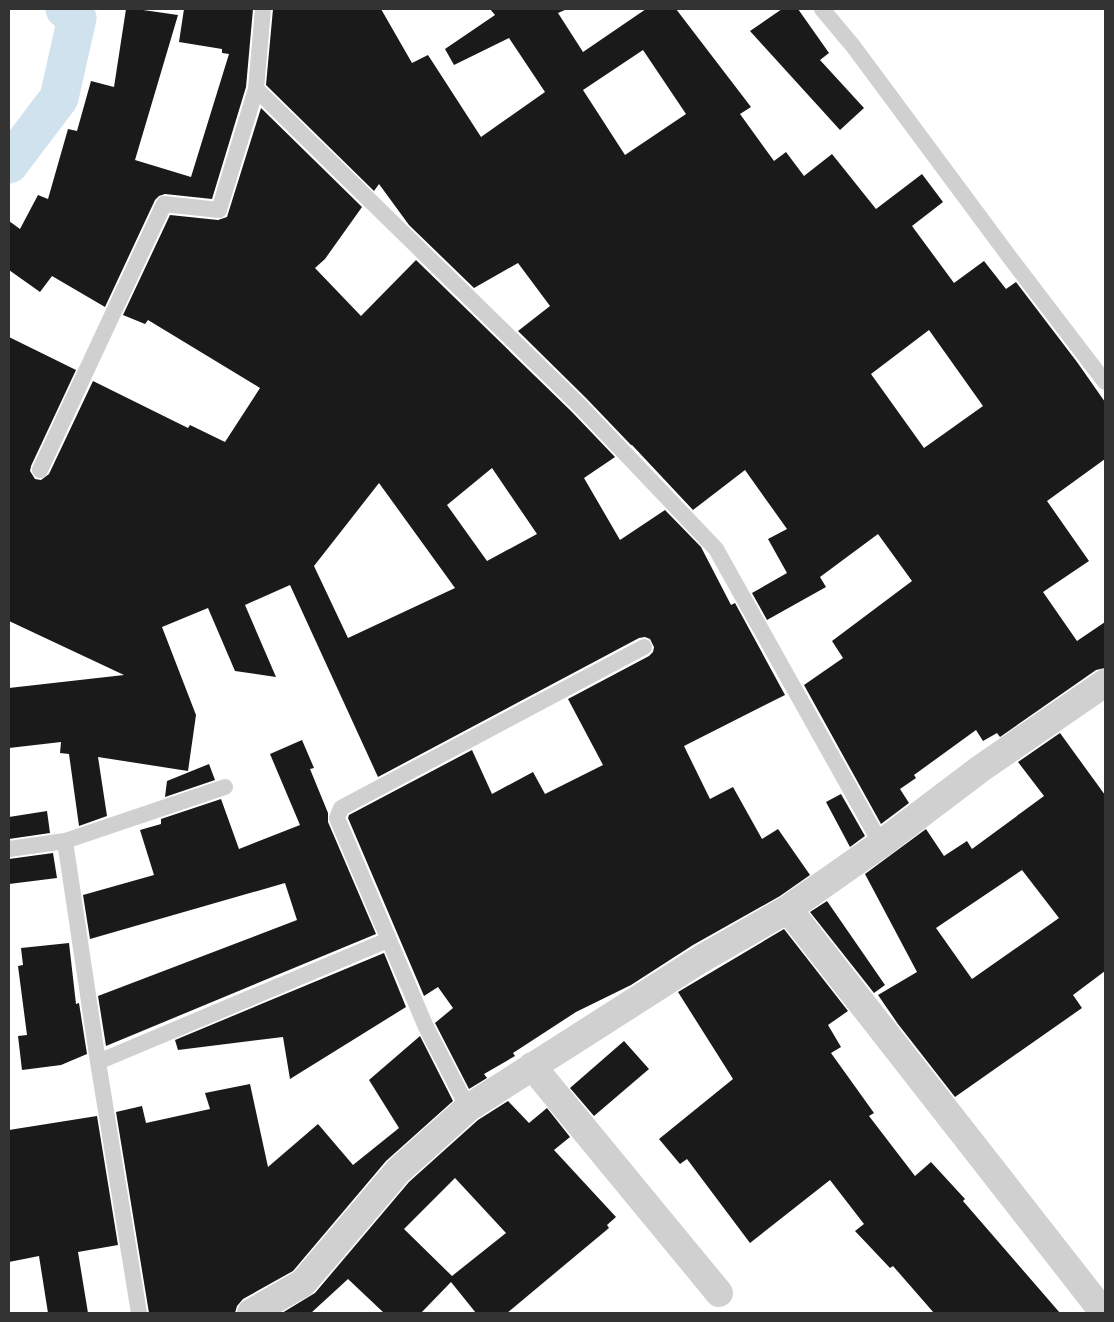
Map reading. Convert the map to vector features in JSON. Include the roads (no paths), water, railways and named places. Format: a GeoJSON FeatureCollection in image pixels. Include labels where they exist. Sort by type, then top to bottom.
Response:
{"type":"FeatureCollection","features":[{"type":"Feature","properties":{"kind":"street"},"geometry":{"type":"LineString","coordinates":[[251,1313],[303,1283],[398,1171],[468,1108],[701,959],[788,909],[881,844],[980,769],[1105,683]]}},
{"type":"Feature","properties":{"kind":"street"},"geometry":{"type":"LineString","coordinates":[[788,909],[1097,1304]]}},
{"type":"Feature","properties":{"kind":"street"},"geometry":{"type":"LineString","coordinates":[[532,1066],[719,1292]]}},
{"type":"Feature","properties":{"kind":"lane"},"geometry":{"type":"LineString","coordinates":[[40,470],[164,204],[219,210],[256,89],[263,9]]}},
{"type":"Feature","properties":{"kind":"lane"},"geometry":{"type":"LineString","coordinates":[[822,9],[852,46],[1105,382]]}},
{"type":"Feature","properties":{"kind":"lane"},"geometry":{"type":"LineString","coordinates":[[256,89],[579,405],[716,549],[881,844]]}},
{"type":"Feature","properties":{"kind":"lane"},"geometry":{"type":"LineString","coordinates":[[468,1108],[426,1027],[337,818],[341,808],[644,647]]}},
{"type":"Feature","properties":{"kind":"lane"},"geometry":{"type":"LineString","coordinates":[[9,850],[65,841],[225,787]]}},
{"type":"Feature","properties":{"kind":"lane"},"geometry":{"type":"LineString","coordinates":[[65,841],[98,1062],[139,1313]]}},
{"type":"Feature","properties":{"kind":"lane"},"geometry":{"type":"LineString","coordinates":[[98,1062],[388,940]]}},
{"type":"Feature","properties":{"kind":"waterway"},"geometry":{"type":"LineString","coordinates":[[9,164],[59,98],[77,18],[65,9]]}}]}
